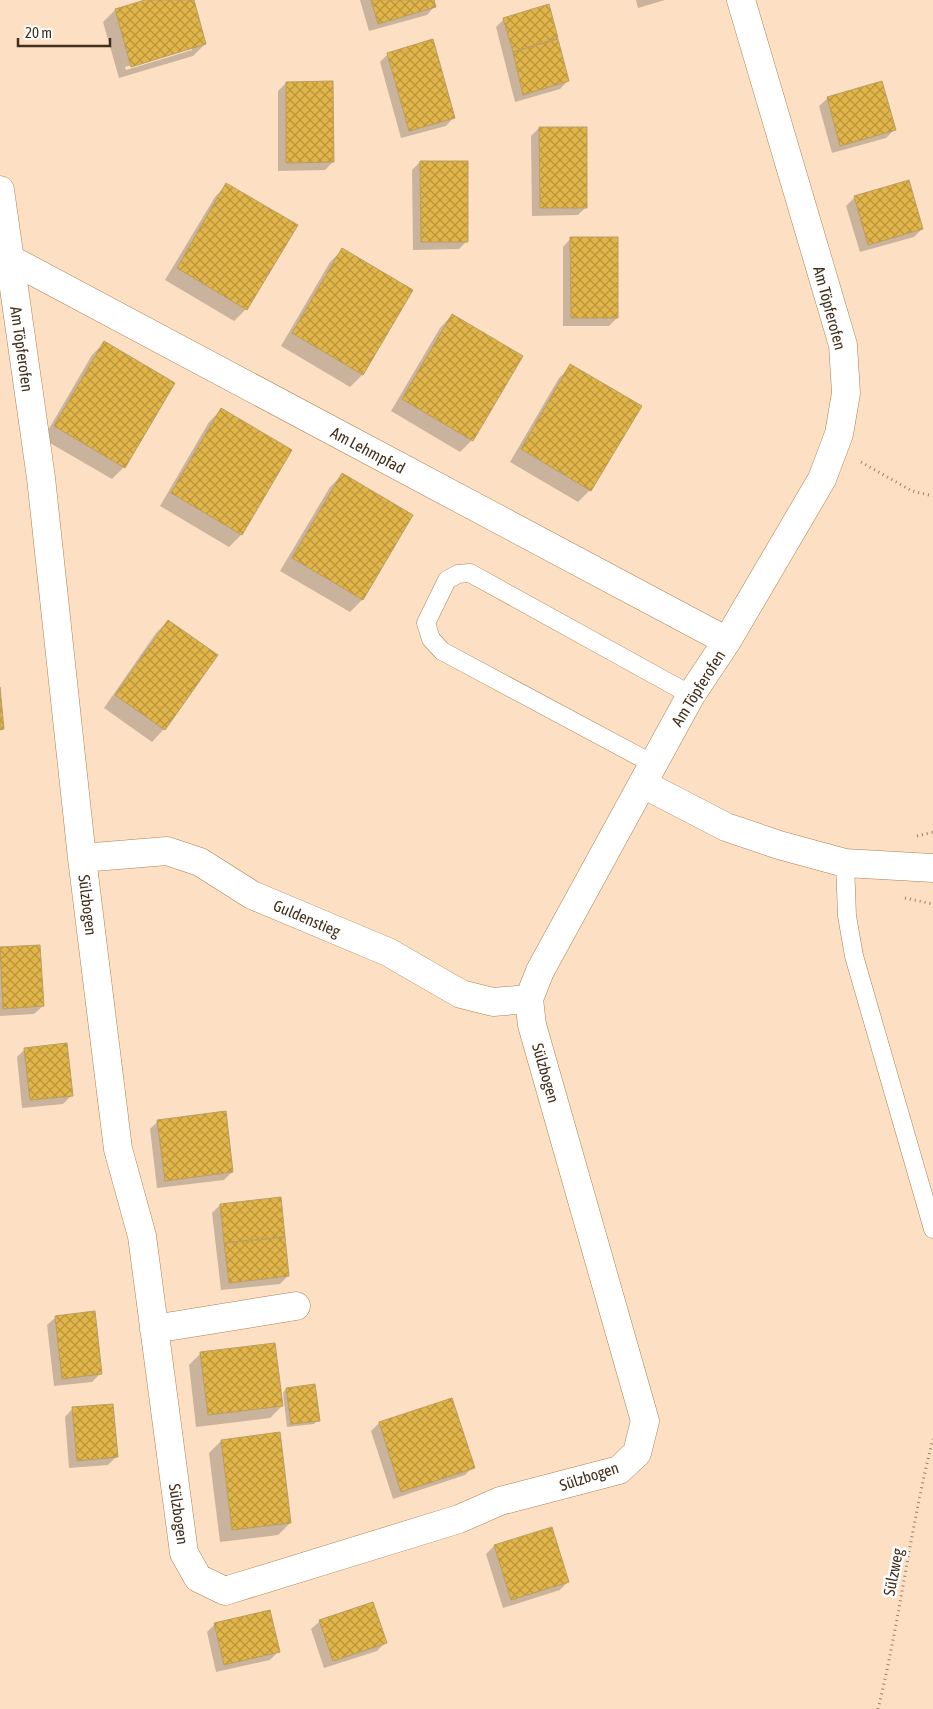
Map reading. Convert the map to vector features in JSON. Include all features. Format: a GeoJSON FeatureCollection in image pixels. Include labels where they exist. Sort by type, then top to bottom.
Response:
{"type":"FeatureCollection","features":[{"type":"Feature","properties":{"kind":"street","name":"Am Töpferofen"},"geometry":{"type":"LineString","coordinates":[[622,821],[691,695],[727,641],[822,479],[839,434],[846,393],[843,345],[741,0]]}},
{"type":"Feature","properties":{"kind":"street","name":"Am Töpferofen"},"geometry":{"type":"LineString","coordinates":[[0,190],[41,478]]}},
{"type":"Feature","properties":{"kind":"street","name":"Am Lehmpfad"},"geometry":{"type":"LineString","coordinates":[[10,259],[727,641]]}},
{"type":"Feature","properties":{"kind":"street","name":"Sülzbogen"},"geometry":{"type":"LineString","coordinates":[[41,478],[82,858],[118,1149],[142,1236],[184,1553],[198,1578],[225,1591],[458,1519],[500,1501],[619,1470],[637,1453],[645,1421],[532,1025],[529,999],[540,971],[622,821]]}},
{"type":"Feature","properties":{"kind":"street"},"geometry":{"type":"LineString","coordinates":[[648,774],[726,827],[779,845],[845,863],[933,868]]}},
{"type":"Feature","properties":{"kind":"street","name":"Guldenstieg"},"geometry":{"type":"LineString","coordinates":[[82,858],[167,852],[200,862],[252,895],[388,952],[461,994],[492,1002],[529,999]]}},
{"type":"Feature","properties":{"kind":"street"},"geometry":{"type":"LineString","coordinates":[[154,1329],[296,1306]]}},
{"type":"Feature","properties":{"kind":"lane"},"geometry":{"type":"LineString","coordinates":[[648,774],[442,651],[431,639],[426,623],[447,580],[458,574],[470,573],[691,695]]}},
{"type":"Feature","properties":{"kind":"lane"},"geometry":{"type":"LineString","coordinates":[[845,863],[847,916],[854,956],[933,1229]]}},
{"type":"Feature","properties":{"kind":"path"},"geometry":{"type":"LineString","coordinates":[[834,448],[912,491],[933,496]]}},
{"type":"Feature","properties":{"kind":"path","name":"Sülzweg"},"geometry":{"type":"LineString","coordinates":[[878,1709],[922,1481],[933,1439]]}},
{"type":"Feature","properties":{"kind":"building"},"geometry":{"type":"Polygon","coordinates":[[[145,0],[194,0],[206,44],[131,67],[115,9],[145,0]]]}},
{"type":"Feature","properties":{"kind":"building"},"geometry":{"type":"Polygon","coordinates":[[[371,0],[434,0],[436,7],[378,24],[371,0]]]}},
{"type":"Feature","properties":{"kind":"building"},"geometry":{"type":"Polygon","coordinates":[[[549,4],[558,38],[513,52],[503,18],[549,4]]]}},
{"type":"Feature","properties":{"kind":"building"},"geometry":{"type":"Polygon","coordinates":[[[433,39],[455,118],[409,131],[387,53],[433,39]]]}},
{"type":"Feature","properties":{"kind":"building"},"geometry":{"type":"Polygon","coordinates":[[[558,39],[569,81],[523,95],[513,52],[558,39]]]}},
{"type":"Feature","properties":{"kind":"building"},"geometry":{"type":"Polygon","coordinates":[[[333,81],[334,162],[286,163],[286,82],[333,81]]]}},
{"type":"Feature","properties":{"kind":"building"},"geometry":{"type":"Polygon","coordinates":[[[882,81],[896,130],[840,146],[827,97],[882,81]]]}},
{"type":"Feature","properties":{"kind":"building"},"geometry":{"type":"Polygon","coordinates":[[[539,127],[587,127],[587,208],[540,208],[539,127]]]}},
{"type":"Feature","properties":{"kind":"building"},"geometry":{"type":"Polygon","coordinates":[[[420,161],[468,161],[468,242],[421,242],[420,161]]]}},
{"type":"Feature","properties":{"kind":"building"},"geometry":{"type":"Polygon","coordinates":[[[909,180],[923,229],[868,245],[854,196],[909,180]]]}},
{"type":"Feature","properties":{"kind":"building"},"geometry":{"type":"Polygon","coordinates":[[[226,183],[298,225],[247,310],[177,268],[226,183]]]}},
{"type":"Feature","properties":{"kind":"building"},"geometry":{"type":"Polygon","coordinates":[[[570,237],[618,237],[618,318],[571,318],[570,237]]]}},
{"type":"Feature","properties":{"kind":"building"},"geometry":{"type":"Polygon","coordinates":[[[342,248],[413,290],[363,375],[292,333],[342,248]]]}},
{"type":"Feature","properties":{"kind":"building"},"geometry":{"type":"Polygon","coordinates":[[[452,314],[523,356],[473,441],[402,399],[452,314]]]}},
{"type":"Feature","properties":{"kind":"building"},"geometry":{"type":"Polygon","coordinates":[[[104,341],[175,383],[125,468],[54,426],[104,341]]]}},
{"type":"Feature","properties":{"kind":"building"},"geometry":{"type":"Polygon","coordinates":[[[570,364],[642,406],[591,491],[521,449],[570,364]]]}},
{"type":"Feature","properties":{"kind":"building"},"geometry":{"type":"Polygon","coordinates":[[[221,408],[292,450],[242,535],[171,493],[221,408]]]}},
{"type":"Feature","properties":{"kind":"building"},"geometry":{"type":"Polygon","coordinates":[[[342,473],[413,515],[363,600],[292,558],[342,473]]]}},
{"type":"Feature","properties":{"kind":"building"},"geometry":{"type":"Polygon","coordinates":[[[168,620],[218,655],[165,730],[115,695],[168,620]]]}},
{"type":"Feature","properties":{"kind":"building"},"geometry":{"type":"Polygon","coordinates":[[[0,687],[4,729],[0,730],[0,687]]]}},
{"type":"Feature","properties":{"kind":"building"},"geometry":{"type":"Polygon","coordinates":[[[40,945],[44,1006],[3,1009],[0,947],[40,945]]]}},
{"type":"Feature","properties":{"kind":"building"},"geometry":{"type":"Polygon","coordinates":[[[67,1043],[73,1096],[30,1100],[24,1048],[67,1043]]]}},
{"type":"Feature","properties":{"kind":"building"},"geometry":{"type":"Polygon","coordinates":[[[226,1111],[233,1172],[165,1181],[157,1120],[226,1111]]]}},
{"type":"Feature","properties":{"kind":"building"},"geometry":{"type":"Polygon","coordinates":[[[281,1197],[285,1237],[224,1243],[220,1204],[281,1197]]]}},
{"type":"Feature","properties":{"kind":"building"},"geometry":{"type":"Polygon","coordinates":[[[285,1237],[289,1276],[229,1283],[224,1243],[285,1237]]]}},
{"type":"Feature","properties":{"kind":"building"},"geometry":{"type":"Polygon","coordinates":[[[95,1311],[102,1374],[62,1379],[55,1316],[95,1311]]]}},
{"type":"Feature","properties":{"kind":"building"},"geometry":{"type":"Polygon","coordinates":[[[275,1343],[283,1406],[208,1415],[200,1352],[275,1343]]]}},
{"type":"Feature","properties":{"kind":"building"},"geometry":{"type":"Polygon","coordinates":[[[315,1384],[320,1421],[291,1424],[286,1388],[315,1384]]]}},
{"type":"Feature","properties":{"kind":"building"},"geometry":{"type":"Polygon","coordinates":[[[452,1398],[475,1468],[401,1492],[379,1422],[452,1398]]]}},
{"type":"Feature","properties":{"kind":"building"},"geometry":{"type":"Polygon","coordinates":[[[113,1404],[118,1457],[77,1461],[72,1407],[113,1404]]]}},
{"type":"Feature","properties":{"kind":"building"},"geometry":{"type":"Polygon","coordinates":[[[280,1432],[291,1523],[232,1530],[221,1440],[280,1432]]]}},
{"type":"Feature","properties":{"kind":"building"},"geometry":{"type":"Polygon","coordinates":[[[552,1527],[569,1582],[511,1600],[494,1545],[552,1527]]]}},
{"type":"Feature","properties":{"kind":"building"},"geometry":{"type":"Polygon","coordinates":[[[373,1602],[387,1643],[333,1661],[319,1620],[373,1602]]]}},
{"type":"Feature","properties":{"kind":"building"},"geometry":{"type":"Polygon","coordinates":[[[270,1610],[280,1652],[224,1665],[214,1623],[270,1610]]]}}]}
